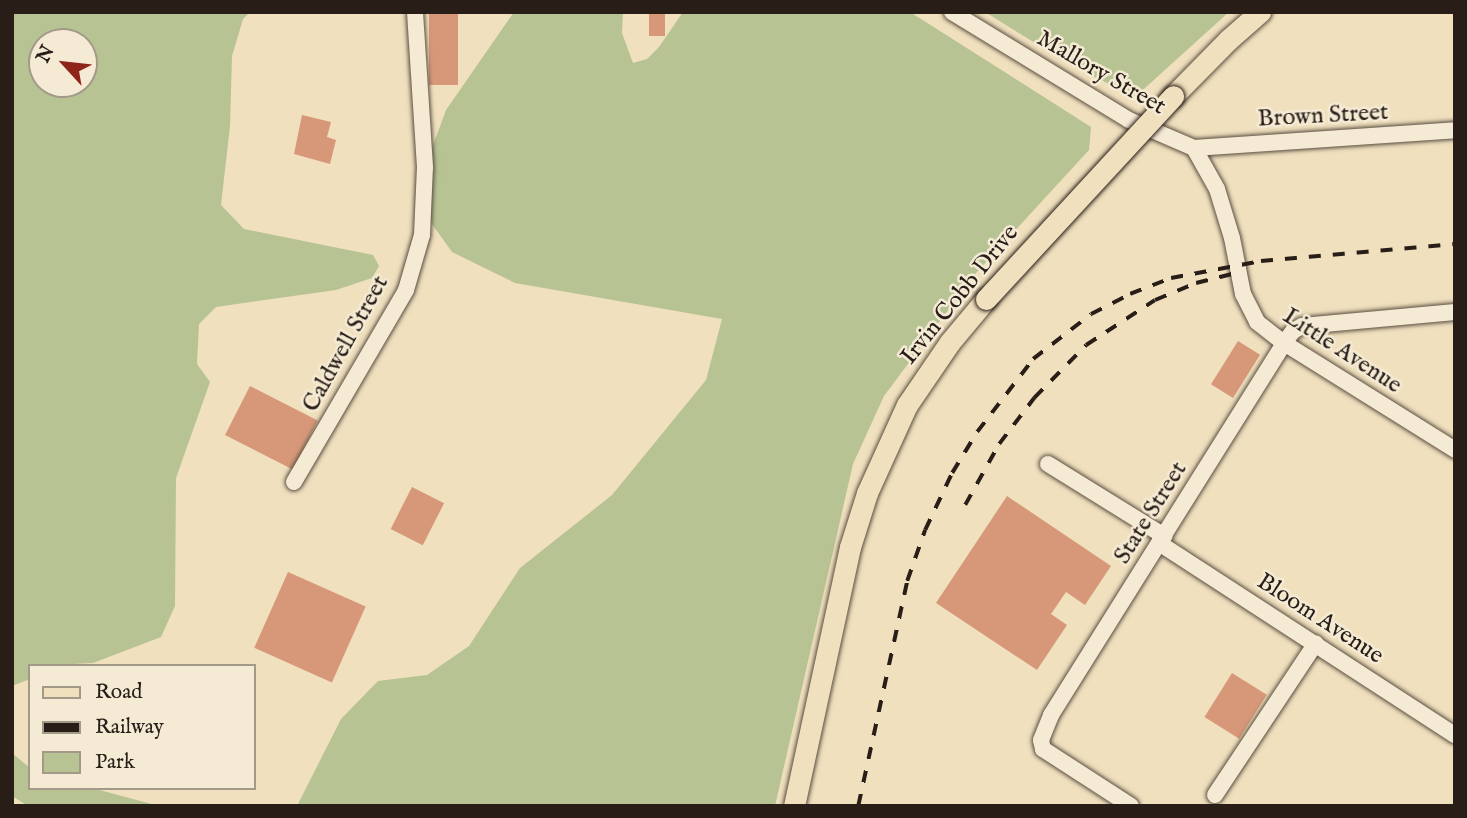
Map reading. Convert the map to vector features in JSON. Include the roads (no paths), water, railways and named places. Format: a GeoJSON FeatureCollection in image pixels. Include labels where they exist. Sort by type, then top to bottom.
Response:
{"type":"FeatureCollection","features":[{"type":"Feature","properties":{"kind":"main road","name":"Irvin Cobb Drive"},"geometry":{"type":"LineString","coordinates":[[794,806],[850,547],[867,493],[890,439],[914,394],[950,342],[986,299],[1173,96],[1260,12]]}},
{"type":"Feature","properties":{"kind":"street","name":"Caldwell Street"},"geometry":{"type":"LineString","coordinates":[[294,482],[406,290],[422,235],[425,167],[415,12]]}},
{"type":"Feature","properties":{"kind":"street","name":"Mallory Street"},"geometry":{"type":"LineString","coordinates":[[953,12],[1129,120],[1194,148]]}},
{"type":"Feature","properties":{"kind":"street","name":"Brown Street"},"geometry":{"type":"LineString","coordinates":[[1194,148],[1455,130]]}},
{"type":"Feature","properties":{"kind":"street","name":"Little Avenue"},"geometry":{"type":"LineString","coordinates":[[1194,148],[1217,189],[1250,310],[1257,322],[1284,343],[1455,450]]}},
{"type":"Feature","properties":{"kind":"street"},"geometry":{"type":"LineString","coordinates":[[1284,343],[1293,331],[1303,326],[1455,312]]}},
{"type":"Feature","properties":{"kind":"street","name":"State Street"},"geometry":{"type":"LineString","coordinates":[[1131,806],[1043,749],[1041,740],[1056,707],[1284,343]]}},
{"type":"Feature","properties":{"kind":"street","name":"Bloom Avenue"},"geometry":{"type":"LineString","coordinates":[[1048,464],[1455,735]]}},
{"type":"Feature","properties":{"kind":"street"},"geometry":{"type":"LineString","coordinates":[[1215,795],[1316,643]]}},
{"type":"Feature","properties":{"kind":"railway"},"geometry":{"type":"LineString","coordinates":[[858,806],[907,581],[925,530],[952,473],[977,432],[1033,359],[1091,314],[1130,294],[1171,278],[1261,261],[1455,244]]}},
{"type":"Feature","properties":{"kind":"railway"},"geometry":{"type":"LineString","coordinates":[[965,505],[999,444],[1034,398],[1086,345],[1155,300],[1196,283],[1232,274]]}}]}
